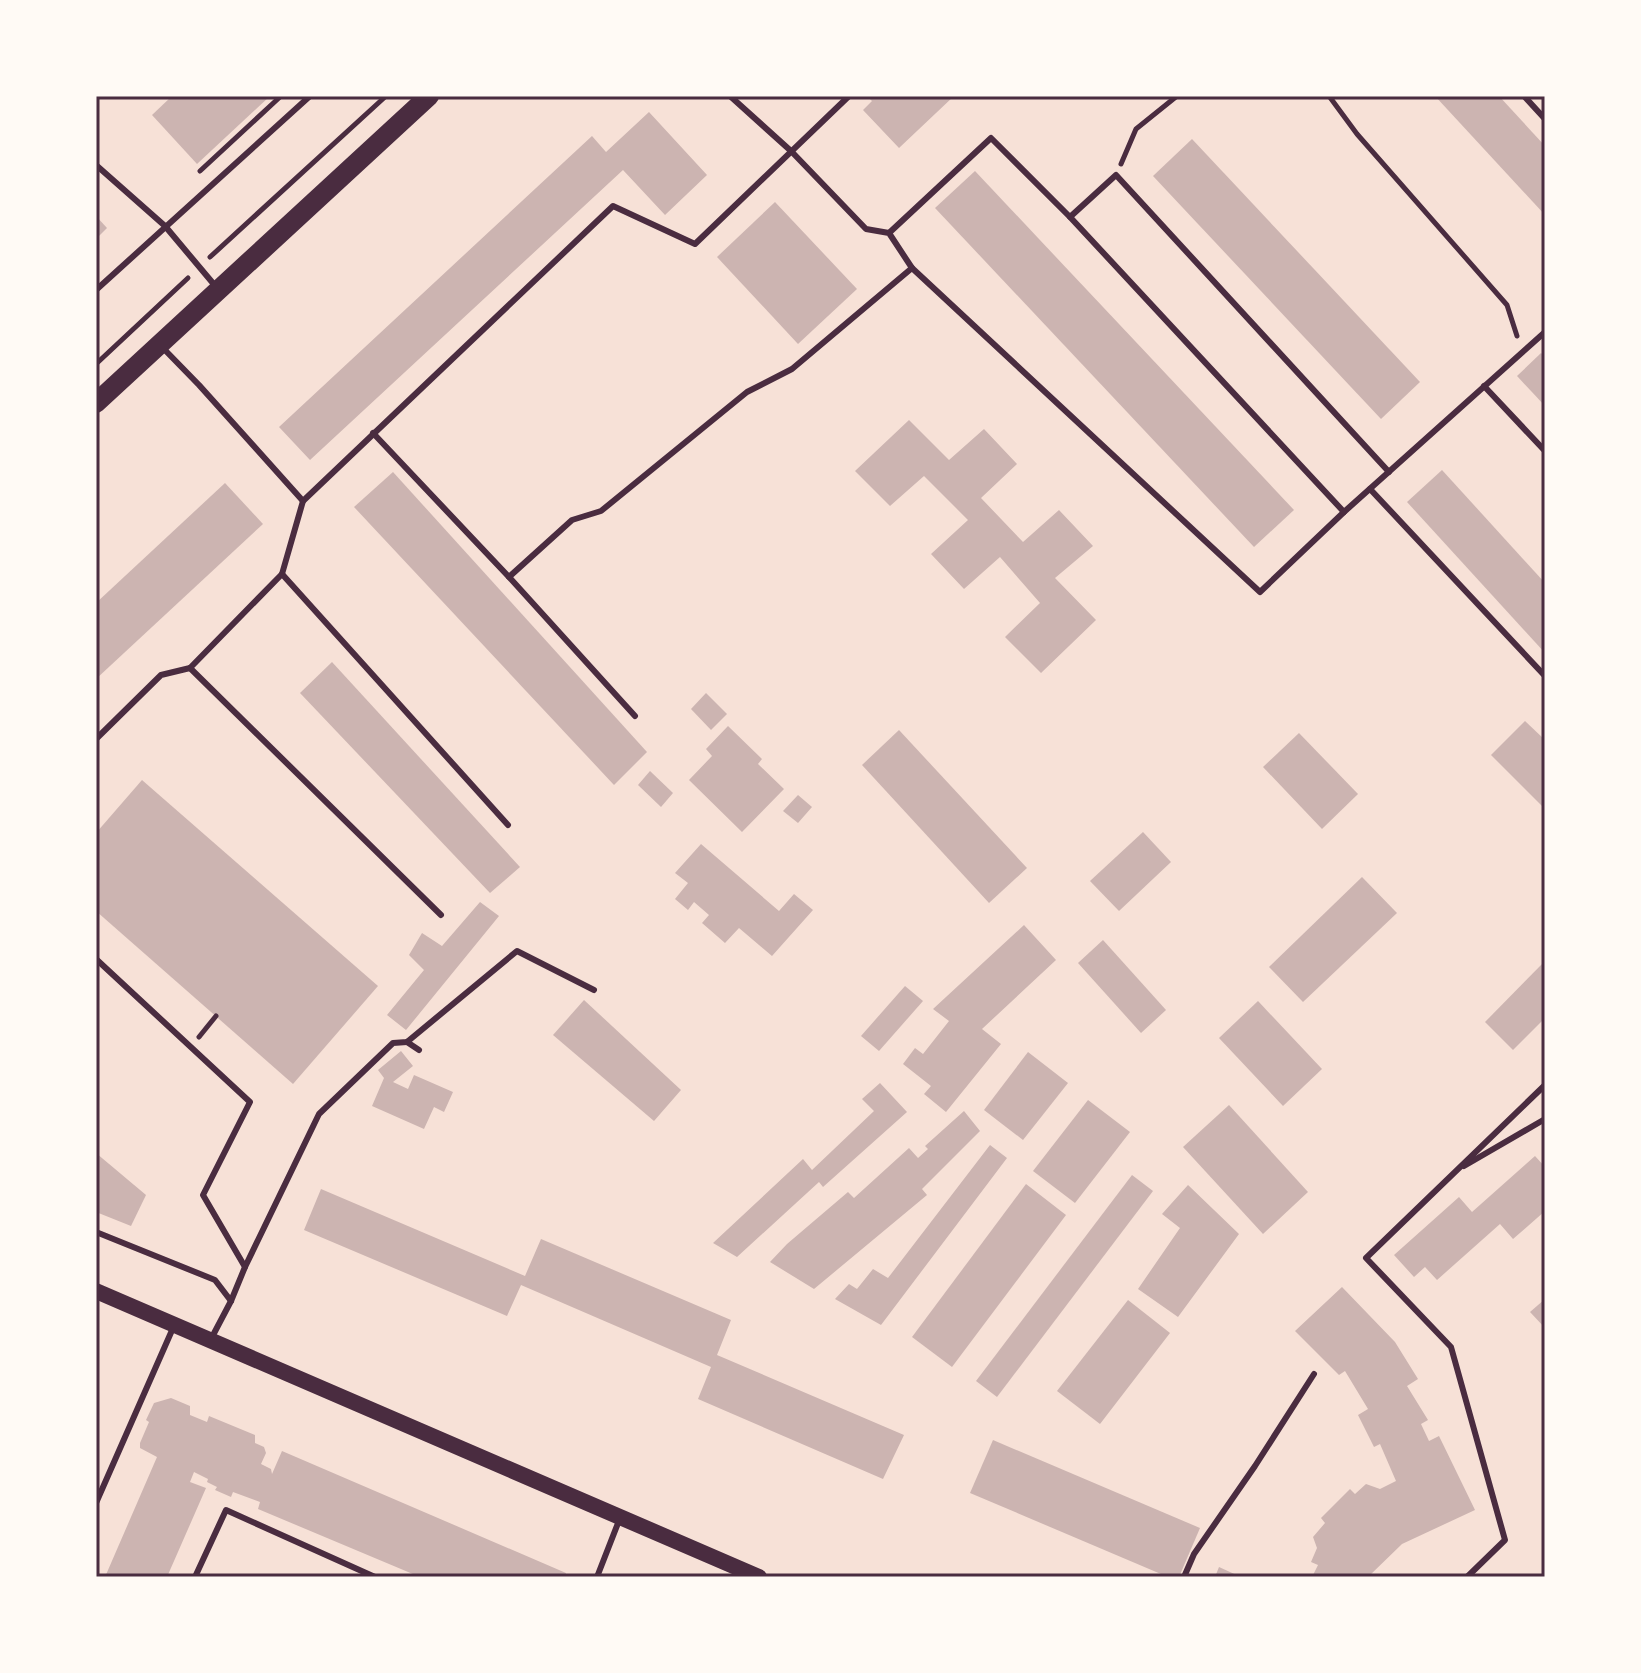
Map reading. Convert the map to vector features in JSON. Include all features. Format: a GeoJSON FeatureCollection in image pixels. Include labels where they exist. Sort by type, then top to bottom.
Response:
{"type":"FeatureCollection","features":[{"type":"Feature","properties":{"kind":"main road"},"geometry":{"type":"LineString","coordinates":[[96,403],[429,96]]}},
{"type":"Feature","properties":{"kind":"main road"},"geometry":{"type":"LineString","coordinates":[[96,1291],[759,1577]]}},
{"type":"Feature","properties":{"kind":"lane"},"geometry":{"type":"LineString","coordinates":[[96,290],[310,96]]}},
{"type":"Feature","properties":{"kind":"lane"},"geometry":{"type":"LineString","coordinates":[[730,96],[791,151],[866,229],[889,233],[912,268],[1260,592],[1344,512],[1545,332]]}},
{"type":"Feature","properties":{"kind":"lane"},"geometry":{"type":"LineString","coordinates":[[96,739],[161,675],[190,668],[282,574],[303,501],[613,206],[695,244],[849,96]]}},
{"type":"Feature","properties":{"kind":"lane"},"geometry":{"type":"LineString","coordinates":[[1524,96],[1545,119]]}},
{"type":"Feature","properties":{"kind":"lane"},"geometry":{"type":"LineString","coordinates":[[889,233],[991,138],[1070,217],[1344,512]]}},
{"type":"Feature","properties":{"kind":"lane"},"geometry":{"type":"LineString","coordinates":[[96,165],[165,226],[219,290]]}},
{"type":"Feature","properties":{"kind":"lane"},"geometry":{"type":"LineString","coordinates":[[1070,217],[1116,175],[1389,472]]}},
{"type":"Feature","properties":{"kind":"lane"},"geometry":{"type":"LineString","coordinates":[[509,577],[572,520],[601,511],[747,392],[792,369],[912,268]]}},
{"type":"Feature","properties":{"kind":"lane"},"geometry":{"type":"LineString","coordinates":[[159,345],[303,501]]}},
{"type":"Feature","properties":{"kind":"lane"},"geometry":{"type":"LineString","coordinates":[[1484,386],[1545,451]]}},
{"type":"Feature","properties":{"kind":"lane"},"geometry":{"type":"LineString","coordinates":[[373,433],[635,716]]}},
{"type":"Feature","properties":{"kind":"lane"},"geometry":{"type":"LineString","coordinates":[[1370,489],[1545,676]]}},
{"type":"Feature","properties":{"kind":"lane"},"geometry":{"type":"LineString","coordinates":[[282,574],[508,825]]}},
{"type":"Feature","properties":{"kind":"lane"},"geometry":{"type":"LineString","coordinates":[[190,668],[441,915]]}},
{"type":"Feature","properties":{"kind":"lane"},"geometry":{"type":"LineString","coordinates":[[211,1340],[319,1114],[393,1043],[407,1042],[517,951],[594,990]]}},
{"type":"Feature","properties":{"kind":"lane"},"geometry":{"type":"LineString","coordinates":[[96,959],[250,1102],[203,1195],[245,1267]]}},
{"type":"Feature","properties":{"kind":"lane"},"geometry":{"type":"LineString","coordinates":[[407,1042],[419,1050]]}},
{"type":"Feature","properties":{"kind":"lane"},"geometry":{"type":"LineString","coordinates":[[1467,1577],[1505,1540],[1451,1347],[1366,1258],[1545,1085]]}},
{"type":"Feature","properties":{"kind":"lane"},"geometry":{"type":"LineString","coordinates":[[1454,1172],[1545,1119]]}},
{"type":"Feature","properties":{"kind":"lane"},"geometry":{"type":"LineString","coordinates":[[96,1232],[215,1280],[231,1301]]}},
{"type":"Feature","properties":{"kind":"lane"},"geometry":{"type":"LineString","coordinates":[[96,1503],[175,1324]]}},
{"type":"Feature","properties":{"kind":"lane"},"geometry":{"type":"LineString","coordinates":[[1184,1577],[1194,1554],[1314,1374]]}},
{"type":"Feature","properties":{"kind":"lane"},"geometry":{"type":"LineString","coordinates":[[195,1577],[226,1510],[375,1577]]}},
{"type":"Feature","properties":{"kind":"lane"},"geometry":{"type":"LineString","coordinates":[[597,1577],[620,1518]]}},
{"type":"Feature","properties":{"kind":"path"},"geometry":{"type":"LineString","coordinates":[[96,364],[386,96]]}},
{"type":"Feature","properties":{"kind":"path"},"geometry":{"type":"LineString","coordinates":[[1116,175],[1136,129],[1177,96]]}},
{"type":"Feature","properties":{"kind":"path"},"geometry":{"type":"LineString","coordinates":[[1329,96],[1357,134],[1507,305],[1523,353]]}},
{"type":"Feature","properties":{"kind":"path"},"geometry":{"type":"LineString","coordinates":[[192,1047],[216,1016]]}},
{"type":"Feature","properties":{"kind":"building"},"geometry":{"type":"Polygon","coordinates":[[[172,96],[270,96],[197,164],[152,115],[172,96]]]}},
{"type":"Feature","properties":{"kind":"building"},"geometry":{"type":"Polygon","coordinates":[[[954,96],[899,148],[863,110],[872,101],[869,98],[954,96]]]}},
{"type":"Feature","properties":{"kind":"building"},"geometry":{"type":"Polygon","coordinates":[[[1435,96],[1499,96],[1545,146],[1545,215],[1435,96]]]}},
{"type":"Feature","properties":{"kind":"building"},"geometry":{"type":"Polygon","coordinates":[[[649,112],[707,175],[665,215],[623,170],[310,460],[279,427],[592,136],[606,152],[649,112]]]}},
{"type":"Feature","properties":{"kind":"building"},"geometry":{"type":"Polygon","coordinates":[[[1192,139],[1420,382],[1381,419],[1153,176],[1192,139]]]}},
{"type":"Feature","properties":{"kind":"building"},"geometry":{"type":"Polygon","coordinates":[[[975,171],[1294,510],[1254,547],[935,208],[975,171]]]}},
{"type":"Feature","properties":{"kind":"building"},"geometry":{"type":"Polygon","coordinates":[[[775,202],[857,289],[798,344],[717,257],[775,202]]]}},
{"type":"Feature","properties":{"kind":"building"},"geometry":{"type":"Polygon","coordinates":[[[96,216],[107,228],[96,239],[96,216]]]}},
{"type":"Feature","properties":{"kind":"building"},"geometry":{"type":"Polygon","coordinates":[[[1541,353],[1545,357],[1545,406],[1517,376],[1541,353]]]}},
{"type":"Feature","properties":{"kind":"building"},"geometry":{"type":"Polygon","coordinates":[[[909,420],[949,460],[984,429],[1017,464],[981,498],[1023,542],[1059,510],[1093,546],[1055,578],[1096,620],[1041,673],[1005,637],[1040,603],[1000,557],[964,589],[931,554],[968,520],[924,476],[890,506],[855,471],[909,420]]]}},
{"type":"Feature","properties":{"kind":"building"},"geometry":{"type":"Polygon","coordinates":[[[1442,470],[1545,583],[1545,653],[1407,502],[1442,470]]]}},
{"type":"Feature","properties":{"kind":"building"},"geometry":{"type":"Polygon","coordinates":[[[393,472],[647,752],[614,785],[354,507],[393,472]]]}},
{"type":"Feature","properties":{"kind":"building"},"geometry":{"type":"Polygon","coordinates":[[[225,483],[263,524],[96,679],[96,603],[225,483]]]}},
{"type":"Feature","properties":{"kind":"building"},"geometry":{"type":"Polygon","coordinates":[[[332,662],[520,867],[490,893],[300,693],[332,662]]]}},
{"type":"Feature","properties":{"kind":"building"},"geometry":{"type":"Polygon","coordinates":[[[706,693],[727,714],[711,730],[691,709],[706,693]]]}},
{"type":"Feature","properties":{"kind":"building"},"geometry":{"type":"Polygon","coordinates":[[[1525,721],[1545,740],[1543,807],[1491,755],[1525,721]]]}},
{"type":"Feature","properties":{"kind":"building"},"geometry":{"type":"Polygon","coordinates":[[[728,726],[762,759],[758,764],[784,789],[742,832],[689,780],[712,756],[706,749],[728,726]]]}},
{"type":"Feature","properties":{"kind":"building"},"geometry":{"type":"Polygon","coordinates":[[[899,730],[1027,868],[989,903],[862,765],[899,730]]]}},
{"type":"Feature","properties":{"kind":"building"},"geometry":{"type":"Polygon","coordinates":[[[1299,733],[1358,794],[1322,829],[1263,767],[1299,733]]]}},
{"type":"Feature","properties":{"kind":"building"},"geometry":{"type":"Polygon","coordinates":[[[650,771],[673,793],[661,807],[638,785],[650,771]]]}},
{"type":"Feature","properties":{"kind":"building"},"geometry":{"type":"Polygon","coordinates":[[[142,780],[378,986],[293,1084],[96,911],[96,833],[142,780]]]}},
{"type":"Feature","properties":{"kind":"building"},"geometry":{"type":"Polygon","coordinates":[[[798,795],[812,807],[798,823],[783,811],[798,795]]]}},
{"type":"Feature","properties":{"kind":"building"},"geometry":{"type":"Polygon","coordinates":[[[1143,832],[1171,862],[1119,911],[1090,881],[1143,832]]]}},
{"type":"Feature","properties":{"kind":"building"},"geometry":{"type":"Polygon","coordinates":[[[701,844],[779,911],[794,894],[813,910],[772,956],[739,928],[725,943],[702,923],[709,915],[694,902],[688,910],[675,899],[688,883],[675,873],[701,844]]]}},
{"type":"Feature","properties":{"kind":"building"},"geometry":{"type":"Polygon","coordinates":[[[1362,877],[1397,913],[1303,1002],[1269,967],[1362,877]]]}},
{"type":"Feature","properties":{"kind":"building"},"geometry":{"type":"Polygon","coordinates":[[[480,902],[499,916],[406,1030],[387,1015],[424,970],[409,955],[422,933],[442,946],[480,902]]]}},
{"type":"Feature","properties":{"kind":"building"},"geometry":{"type":"Polygon","coordinates":[[[1024,925],[1056,960],[982,1029],[1001,1044],[946,1112],[924,1094],[931,1086],[903,1064],[915,1048],[923,1054],[949,1021],[933,1009],[1024,925]]]}},
{"type":"Feature","properties":{"kind":"building"},"geometry":{"type":"Polygon","coordinates":[[[1103,940],[1166,1010],[1141,1033],[1078,963],[1103,940]]]}},
{"type":"Feature","properties":{"kind":"building"},"geometry":{"type":"Polygon","coordinates":[[[1545,961],[1545,1018],[1513,1050],[1485,1022],[1545,961]]]}},
{"type":"Feature","properties":{"kind":"building"},"geometry":{"type":"Polygon","coordinates":[[[905,986],[923,1001],[879,1051],[861,1036],[905,986]]]}},
{"type":"Feature","properties":{"kind":"building"},"geometry":{"type":"Polygon","coordinates":[[[584,1000],[681,1090],[654,1121],[553,1035],[584,1000]]]}},
{"type":"Feature","properties":{"kind":"building"},"geometry":{"type":"Polygon","coordinates":[[[1258,1001],[1322,1069],[1283,1106],[1219,1038],[1258,1001]]]}},
{"type":"Feature","properties":{"kind":"building"},"geometry":{"type":"Polygon","coordinates":[[[401,1051],[413,1066],[393,1082],[408,1089],[414,1075],[453,1092],[444,1112],[434,1107],[424,1129],[372,1106],[384,1078],[378,1070],[401,1051]]]}},
{"type":"Feature","properties":{"kind":"building"},"geometry":{"type":"Polygon","coordinates":[[[1028,1052],[1068,1083],[1023,1140],[984,1110],[1028,1052]]]}},
{"type":"Feature","properties":{"kind":"building"},"geometry":{"type":"Polygon","coordinates":[[[880,1083],[907,1112],[823,1187],[819,1182],[737,1257],[713,1243],[803,1159],[812,1170],[874,1111],[862,1099],[880,1083]]]}},
{"type":"Feature","properties":{"kind":"building"},"geometry":{"type":"Polygon","coordinates":[[[1088,1100],[1130,1132],[1075,1203],[1033,1171],[1088,1100]]]}},
{"type":"Feature","properties":{"kind":"building"},"geometry":{"type":"Polygon","coordinates":[[[1229,1105],[1308,1192],[1263,1234],[1183,1147],[1229,1105]]]}},
{"type":"Feature","properties":{"kind":"building"},"geometry":{"type":"Polygon","coordinates":[[[964,1111],[980,1131],[922,1189],[927,1195],[814,1289],[770,1262],[848,1192],[854,1198],[909,1148],[918,1158],[928,1149],[925,1146],[964,1111]]]}},
{"type":"Feature","properties":{"kind":"building"},"geometry":{"type":"Polygon","coordinates":[[[990,1145],[1007,1158],[881,1325],[835,1299],[849,1284],[857,1289],[873,1269],[888,1278],[990,1145]]]}},
{"type":"Feature","properties":{"kind":"building"},"geometry":{"type":"Polygon","coordinates":[[[96,1153],[146,1195],[131,1226],[96,1212],[96,1153]]]}},
{"type":"Feature","properties":{"kind":"building"},"geometry":{"type":"Polygon","coordinates":[[[1535,1156],[1545,1167],[1545,1211],[1513,1239],[1500,1224],[1437,1280],[1425,1267],[1414,1277],[1394,1255],[1459,1197],[1472,1212],[1535,1156]]]}},
{"type":"Feature","properties":{"kind":"building"},"geometry":{"type":"Polygon","coordinates":[[[1132,1175],[1153,1191],[997,1397],[976,1381],[1132,1175]]]}},
{"type":"Feature","properties":{"kind":"building"},"geometry":{"type":"Polygon","coordinates":[[[1026,1184],[1066,1215],[952,1367],[912,1337],[1026,1184]]]}},
{"type":"Feature","properties":{"kind":"building"},"geometry":{"type":"Polygon","coordinates":[[[1188,1185],[1239,1234],[1178,1317],[1138,1289],[1180,1228],[1162,1214],[1188,1185]]]}},
{"type":"Feature","properties":{"kind":"building"},"geometry":{"type":"Polygon","coordinates":[[[321,1189],[525,1276],[541,1239],[731,1320],[717,1355],[904,1435],[883,1479],[698,1399],[711,1367],[521,1285],[507,1316],[304,1230],[321,1189]]]}},
{"type":"Feature","properties":{"kind":"building"},"geometry":{"type":"Polygon","coordinates":[[[1342,1287],[1395,1342],[1418,1379],[1407,1386],[1428,1420],[1421,1424],[1429,1441],[1439,1436],[1475,1510],[1402,1544],[1368,1577],[1312,1577],[1318,1565],[1311,1562],[1317,1548],[1313,1537],[1325,1523],[1321,1518],[1350,1489],[1355,1494],[1366,1484],[1380,1489],[1396,1481],[1380,1444],[1374,1447],[1358,1415],[1368,1409],[1345,1371],[1339,1375],[1295,1331],[1342,1287]]]}},
{"type":"Feature","properties":{"kind":"building"},"geometry":{"type":"Polygon","coordinates":[[[1545,1299],[1545,1328],[1530,1312],[1545,1299]]]}},
{"type":"Feature","properties":{"kind":"building"},"geometry":{"type":"Polygon","coordinates":[[[1128,1300],[1170,1333],[1100,1424],[1057,1391],[1128,1300]]]}},
{"type":"Feature","properties":{"kind":"building"},"geometry":{"type":"Polygon","coordinates":[[[171,1398],[190,1406],[190,1415],[207,1422],[209,1416],[255,1435],[255,1443],[264,1447],[266,1453],[261,1464],[271,1469],[272,1474],[282,1451],[566,1573],[565,1577],[420,1577],[258,1509],[260,1502],[233,1492],[231,1497],[215,1490],[217,1487],[207,1482],[208,1479],[194,1472],[190,1482],[206,1488],[167,1577],[105,1577],[157,1457],[140,1448],[149,1422],[146,1420],[154,1403],[171,1398]]]}},
{"type":"Feature","properties":{"kind":"building"},"geometry":{"type":"Polygon","coordinates":[[[993,1440],[1200,1528],[1179,1577],[1168,1577],[970,1493],[993,1440]]]}},
{"type":"Feature","properties":{"kind":"building"},"geometry":{"type":"Polygon","coordinates":[[[1219,1567],[1241,1577],[1215,1577],[1219,1567]]]}}]}
